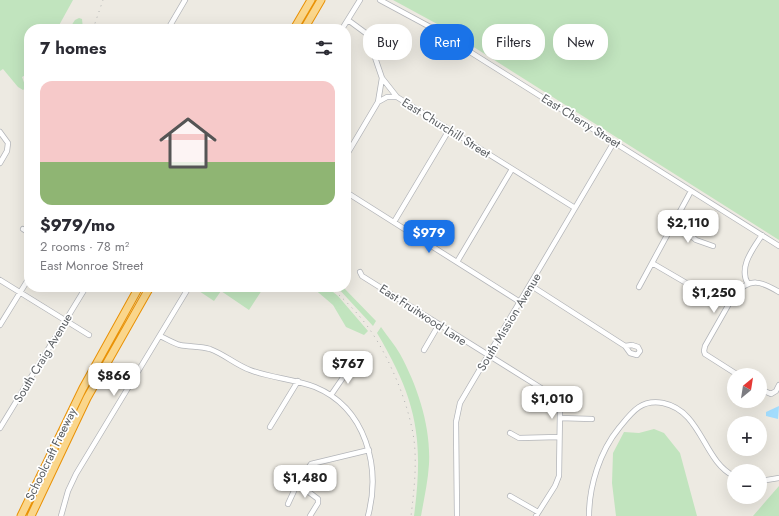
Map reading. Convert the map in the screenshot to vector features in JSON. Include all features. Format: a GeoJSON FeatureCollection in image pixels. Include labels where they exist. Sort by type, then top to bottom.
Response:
{"type":"FeatureCollection","features":[{"type":"Feature","properties":{"kind":"highway"},"geometry":{"type":"LineString","coordinates":[[297,24],[311,0]]}},
{"type":"Feature","properties":{"kind":"highway"},"geometry":{"type":"LineString","coordinates":[[307,24],[322,0]]}},
{"type":"Feature","properties":{"kind":"highway","name":"Schoolcraft Freeway"},"geometry":{"type":"LineString","coordinates":[[21,516],[83,388],[136,292]]}},
{"type":"Feature","properties":{"kind":"highway","name":"Schoolcraft Freeway"},"geometry":{"type":"LineString","coordinates":[[31,516],[87,398],[147,292]]}},
{"type":"Feature","properties":{"kind":"street"},"geometry":{"type":"LineString","coordinates":[[171,24],[185,0]]}},
{"type":"Feature","properties":{"kind":"street"},"geometry":{"type":"LineString","coordinates":[[345,24],[360,0]]}},
{"type":"Feature","properties":{"kind":"street","name":"East Cherry Street"},"geometry":{"type":"LineString","coordinates":[[380,0],[432,28],[779,246]]}},
{"type":"Feature","properties":{"kind":"street","name":"East Churchill Street"},"geometry":{"type":"LineString","coordinates":[[348,20],[367,34],[382,78],[397,97],[575,208]]}},
{"type":"Feature","properties":{"kind":"street"},"geometry":{"type":"LineString","coordinates":[[351,148],[378,102],[382,78]]}},
{"type":"Feature","properties":{"kind":"street"},"geometry":{"type":"LineString","coordinates":[[378,102],[387,97],[397,97]]}},
{"type":"Feature","properties":{"kind":"street"},"geometry":{"type":"LineString","coordinates":[[394,222],[449,130]]}},
{"type":"Feature","properties":{"kind":"street"},"geometry":{"type":"LineString","coordinates":[[0,132],[8,144],[7,151],[0,163]]}},
{"type":"Feature","properties":{"kind":"street","name":"South Mission Avenue"},"geometry":{"type":"LineString","coordinates":[[457,516],[457,412],[460,403],[614,142]]}},
{"type":"Feature","properties":{"kind":"street"},"geometry":{"type":"LineString","coordinates":[[457,262],[512,169]]}},
{"type":"Feature","properties":{"kind":"street"},"geometry":{"type":"LineString","coordinates":[[639,287],[691,191]]}},
{"type":"Feature","properties":{"kind":"street"},"geometry":{"type":"LineString","coordinates":[[351,195],[520,302]]}},
{"type":"Feature","properties":{"kind":"street"},"geometry":{"type":"LineString","coordinates":[[674,222],[696,240],[713,246]]}},
{"type":"Feature","properties":{"kind":"street"},"geometry":{"type":"LineString","coordinates":[[748,284],[746,280],[746,262],[762,235]]}},
{"type":"Feature","properties":{"kind":"street"},"geometry":{"type":"LineString","coordinates":[[652,263],[688,284]]}},
{"type":"Feature","properties":{"kind":"street","name":"East Fruitwood Lane"},"geometry":{"type":"LineString","coordinates":[[360,272],[362,276],[438,326],[549,393],[557,403],[560,410],[560,418]]}},
{"type":"Feature","properties":{"kind":"street"},"geometry":{"type":"LineString","coordinates":[[0,280],[89,335]]}},
{"type":"Feature","properties":{"kind":"street"},"geometry":{"type":"LineString","coordinates":[[727,368],[705,354],[704,350],[734,295],[740,288],[748,284],[761,282],[779,292]]}},
{"type":"Feature","properties":{"kind":"street"},"geometry":{"type":"LineString","coordinates":[[530,285],[625,346]]}},
{"type":"Feature","properties":{"kind":"street"},"geometry":{"type":"LineString","coordinates":[[0,325],[24,286]]}},
{"type":"Feature","properties":{"kind":"street","name":"South Craig Avenue"},"geometry":{"type":"LineString","coordinates":[[0,428],[83,292]]}},
{"type":"Feature","properties":{"kind":"street"},"geometry":{"type":"LineString","coordinates":[[62,515],[68,491],[76,474],[186,292]]}},
{"type":"Feature","properties":{"kind":"street"},"geometry":{"type":"LineString","coordinates":[[424,350],[438,326]]}},
{"type":"Feature","properties":{"kind":"street"},"geometry":{"type":"LineString","coordinates":[[160,336],[178,344],[211,350],[251,371],[298,381],[331,395],[356,420],[364,433],[369,450],[373,478],[368,516]]}},
{"type":"Feature","properties":{"kind":"street"},"geometry":{"type":"LineString","coordinates":[[331,395],[351,366]]}},
{"type":"Feature","properties":{"kind":"street"},"geometry":{"type":"LineString","coordinates":[[270,427],[298,381]]}},
{"type":"Feature","properties":{"kind":"street"},"geometry":{"type":"LineString","coordinates":[[767,392],[771,394],[776,391],[779,385]]}},
{"type":"Feature","properties":{"kind":"street"},"geometry":{"type":"LineString","coordinates":[[590,516],[590,500],[596,474],[609,442],[628,418],[644,403],[655,402],[666,404],[679,410],[689,418],[720,465],[727,470]]}},
{"type":"Feature","properties":{"kind":"street"},"geometry":{"type":"LineString","coordinates":[[510,496],[537,514],[558,480],[560,418],[592,420]]}},
{"type":"Feature","properties":{"kind":"street"},"geometry":{"type":"LineString","coordinates":[[510,434],[519,438],[559,436]]}},
{"type":"Feature","properties":{"kind":"street"},"geometry":{"type":"LineString","coordinates":[[288,504],[298,484],[311,464],[369,450]]}},
{"type":"Feature","properties":{"kind":"street"},"geometry":{"type":"LineString","coordinates":[[767,480],[779,478]]}},
{"type":"Feature","properties":{"kind":"street"},"geometry":{"type":"LineString","coordinates":[[298,484],[318,499],[318,503],[310,516]]}},
{"type":"Feature","properties":{"kind":"green space"},"geometry":{"type":"Polygon","coordinates":[[[0,0],[73,0],[60,24],[24,24],[24,76],[22,77],[24,89],[18,87],[3,69],[0,71],[0,0]]]}},
{"type":"Feature","properties":{"kind":"green space"},"geometry":{"type":"Polygon","coordinates":[[[393,0],[779,0],[779,240],[494,60],[545,60],[545,24],[482,24],[482,52],[474,47],[474,24],[437,24],[393,0]]]}},
{"type":"Feature","properties":{"kind":"green space"},"geometry":{"type":"Polygon","coordinates":[[[79,18],[82,19],[82,24],[72,24],[79,18]]]}},
{"type":"Feature","properties":{"kind":"green space"},"geometry":{"type":"Polygon","coordinates":[[[200,292],[220,292],[214,301],[200,292]]]}},
{"type":"Feature","properties":{"kind":"green space"},"geometry":{"type":"Polygon","coordinates":[[[222,292],[261,292],[249,310],[222,292]]]}},
{"type":"Feature","properties":{"kind":"green space"},"geometry":{"type":"Polygon","coordinates":[[[318,292],[333,292],[368,331],[364,335],[346,327],[333,305],[318,292]]]}},
{"type":"Feature","properties":{"kind":"green space"},"geometry":{"type":"Polygon","coordinates":[[[342,292],[348,292],[376,321],[373,326],[342,292]]]}},
{"type":"Feature","properties":{"kind":"green space"},"geometry":{"type":"Polygon","coordinates":[[[381,327],[398,351],[412,380],[422,408],[428,436],[429,464],[421,516],[414,516],[418,464],[414,421],[409,400],[401,379],[377,333],[381,327]]]}},
{"type":"Feature","properties":{"kind":"green space"},"geometry":{"type":"Polygon","coordinates":[[[654,429],[664,433],[680,453],[697,516],[616,516],[612,483],[613,453],[624,432],[639,433],[654,429]]]}},
{"type":"Feature","properties":{"kind":"green space"},"geometry":{"type":"Polygon","coordinates":[[[779,486],[779,516],[753,516],[763,504],[767,504],[767,500],[779,486]]]}},
{"type":"Feature","properties":{"kind":"water"},"geometry":{"type":"Polygon","coordinates":[[[779,406],[778,419],[766,416],[766,412],[779,406]]]}},
{"type":"Feature","properties":{"kind":"railway"},"geometry":{"type":"LineString","coordinates":[[95,24],[103,0]]}},
{"type":"Feature","properties":{"kind":"railway"},"geometry":{"type":"LineString","coordinates":[[336,292],[359,316],[376,339],[403,396],[408,411],[415,449],[415,478],[411,516]]}}]}
